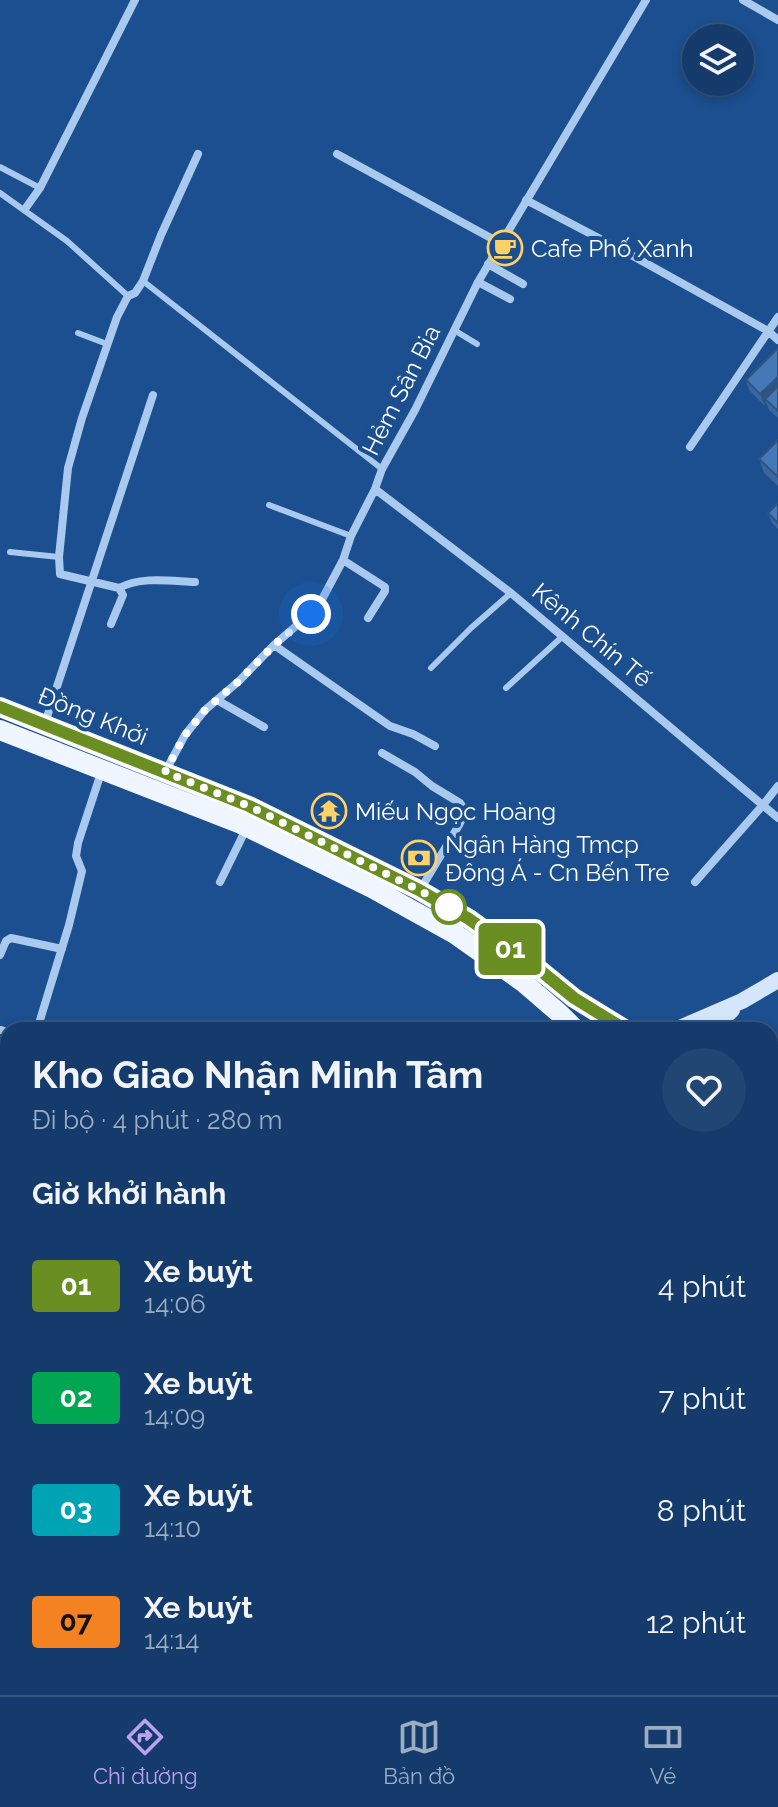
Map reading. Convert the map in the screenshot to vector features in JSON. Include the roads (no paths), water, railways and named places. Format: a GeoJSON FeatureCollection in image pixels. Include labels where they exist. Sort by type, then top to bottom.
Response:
{"type":"FeatureCollection","features":[{"type":"Feature","properties":{"kind":"main road","name":"Đồng Khởi"},"geometry":{"type":"LineString","coordinates":[[0,707],[165,772],[613,1022]]}},
{"type":"Feature","properties":{"kind":"main road","name":"Đồng Khởi"},"geometry":{"type":"LineString","coordinates":[[0,730],[103,770],[246,819],[419,890],[469,919],[529,974],[568,1022]]}},
{"type":"Feature","properties":{"kind":"main road"},"geometry":{"type":"LineString","coordinates":[[693,1022],[742,1001],[778,980]]}},
{"type":"Feature","properties":{"kind":"main road"},"geometry":{"type":"LineString","coordinates":[[720,1022],[742,1001]]}},
{"type":"Feature","properties":{"kind":"street"},"geometry":{"type":"LineString","coordinates":[[26,208],[38,191],[135,0]]}},
{"type":"Feature","properties":{"kind":"street","name":"Hẻm Sân Bia"},"geometry":{"type":"LineString","coordinates":[[165,772],[194,723],[318,607],[343,560],[382,469],[415,410],[478,282],[646,0]]}},
{"type":"Feature","properties":{"kind":"street"},"geometry":{"type":"LineString","coordinates":[[743,0],[778,20]]}},
{"type":"Feature","properties":{"kind":"street"},"geometry":{"type":"LineString","coordinates":[[195,582],[141,580],[119,588],[60,574],[59,557],[70,459],[107,344],[131,294],[142,283],[198,154]]}},
{"type":"Feature","properties":{"kind":"street"},"geometry":{"type":"LineString","coordinates":[[337,154],[500,243]]}},
{"type":"Feature","properties":{"kind":"street"},"geometry":{"type":"LineString","coordinates":[[526,200],[633,256],[768,331],[778,340]]}},
{"type":"Feature","properties":{"kind":"street"},"geometry":{"type":"LineString","coordinates":[[488,264],[523,284]]}},
{"type":"Feature","properties":{"kind":"street"},"geometry":{"type":"LineString","coordinates":[[478,282],[510,299]]}},
{"type":"Feature","properties":{"kind":"street"},"geometry":{"type":"LineString","coordinates":[[690,447],[778,317]]}},
{"type":"Feature","properties":{"kind":"street"},"geometry":{"type":"LineString","coordinates":[[45,724],[153,395]]}},
{"type":"Feature","properties":{"kind":"street","name":"Kênh Chín Tế"},"geometry":{"type":"LineString","coordinates":[[375,489],[511,593],[778,818]]}},
{"type":"Feature","properties":{"kind":"street"},"geometry":{"type":"LineString","coordinates":[[343,560],[385,587],[368,618]]}},
{"type":"Feature","properties":{"kind":"street"},"geometry":{"type":"LineString","coordinates":[[111,624],[123,595],[119,588]]}},
{"type":"Feature","properties":{"kind":"street"},"geometry":{"type":"LineString","coordinates":[[274,645],[390,726],[435,746]]}},
{"type":"Feature","properties":{"kind":"street"},"geometry":{"type":"LineString","coordinates":[[217,700],[264,727]]}},
{"type":"Feature","properties":{"kind":"street"},"geometry":{"type":"LineString","coordinates":[[382,753],[415,772],[464,809],[459,825],[419,890]]}},
{"type":"Feature","properties":{"kind":"street"},"geometry":{"type":"LineString","coordinates":[[39,1022],[82,871],[76,856],[78,843],[103,770]]}},
{"type":"Feature","properties":{"kind":"street"},"geometry":{"type":"LineString","coordinates":[[695,882],[778,786]]}},
{"type":"Feature","properties":{"kind":"street"},"geometry":{"type":"LineString","coordinates":[[220,882],[246,819]]}},
{"type":"Feature","properties":{"kind":"street"},"geometry":{"type":"LineString","coordinates":[[0,955],[6,941],[11,938],[62,949]]}},
{"type":"Feature","properties":{"kind":"lane"},"geometry":{"type":"LineString","coordinates":[[0,167],[38,191]]}},
{"type":"Feature","properties":{"kind":"lane"},"geometry":{"type":"LineString","coordinates":[[0,193],[26,208],[131,294]]}},
{"type":"Feature","properties":{"kind":"lane"},"geometry":{"type":"LineString","coordinates":[[142,283],[382,469]]}},
{"type":"Feature","properties":{"kind":"lane"},"geometry":{"type":"LineString","coordinates":[[454,330],[477,344]]}},
{"type":"Feature","properties":{"kind":"lane"},"geometry":{"type":"LineString","coordinates":[[78,333],[107,344]]}},
{"type":"Feature","properties":{"kind":"lane"},"geometry":{"type":"LineString","coordinates":[[269,505],[351,536]]}},
{"type":"Feature","properties":{"kind":"lane"},"geometry":{"type":"LineString","coordinates":[[10,552],[59,557]]}},
{"type":"Feature","properties":{"kind":"lane"},"geometry":{"type":"LineString","coordinates":[[431,668],[511,593]]}},
{"type":"Feature","properties":{"kind":"lane"},"geometry":{"type":"LineString","coordinates":[[506,688],[563,636]]}},
{"type":"Feature","properties":{"kind":"place","name":"Cafe Phố Xanh"},"geometry":{"type":"Point","coordinates":[505,248]}},
{"type":"Feature","properties":{"kind":"place","name":"Miếu Ngọc Hoàng"},"geometry":{"type":"Point","coordinates":[329,811]}},
{"type":"Feature","properties":{"kind":"place","name":"Ngân Hàng Tmcp Đông Á - Cn Bến Tre"},"geometry":{"type":"Point","coordinates":[419,858]}}]}
